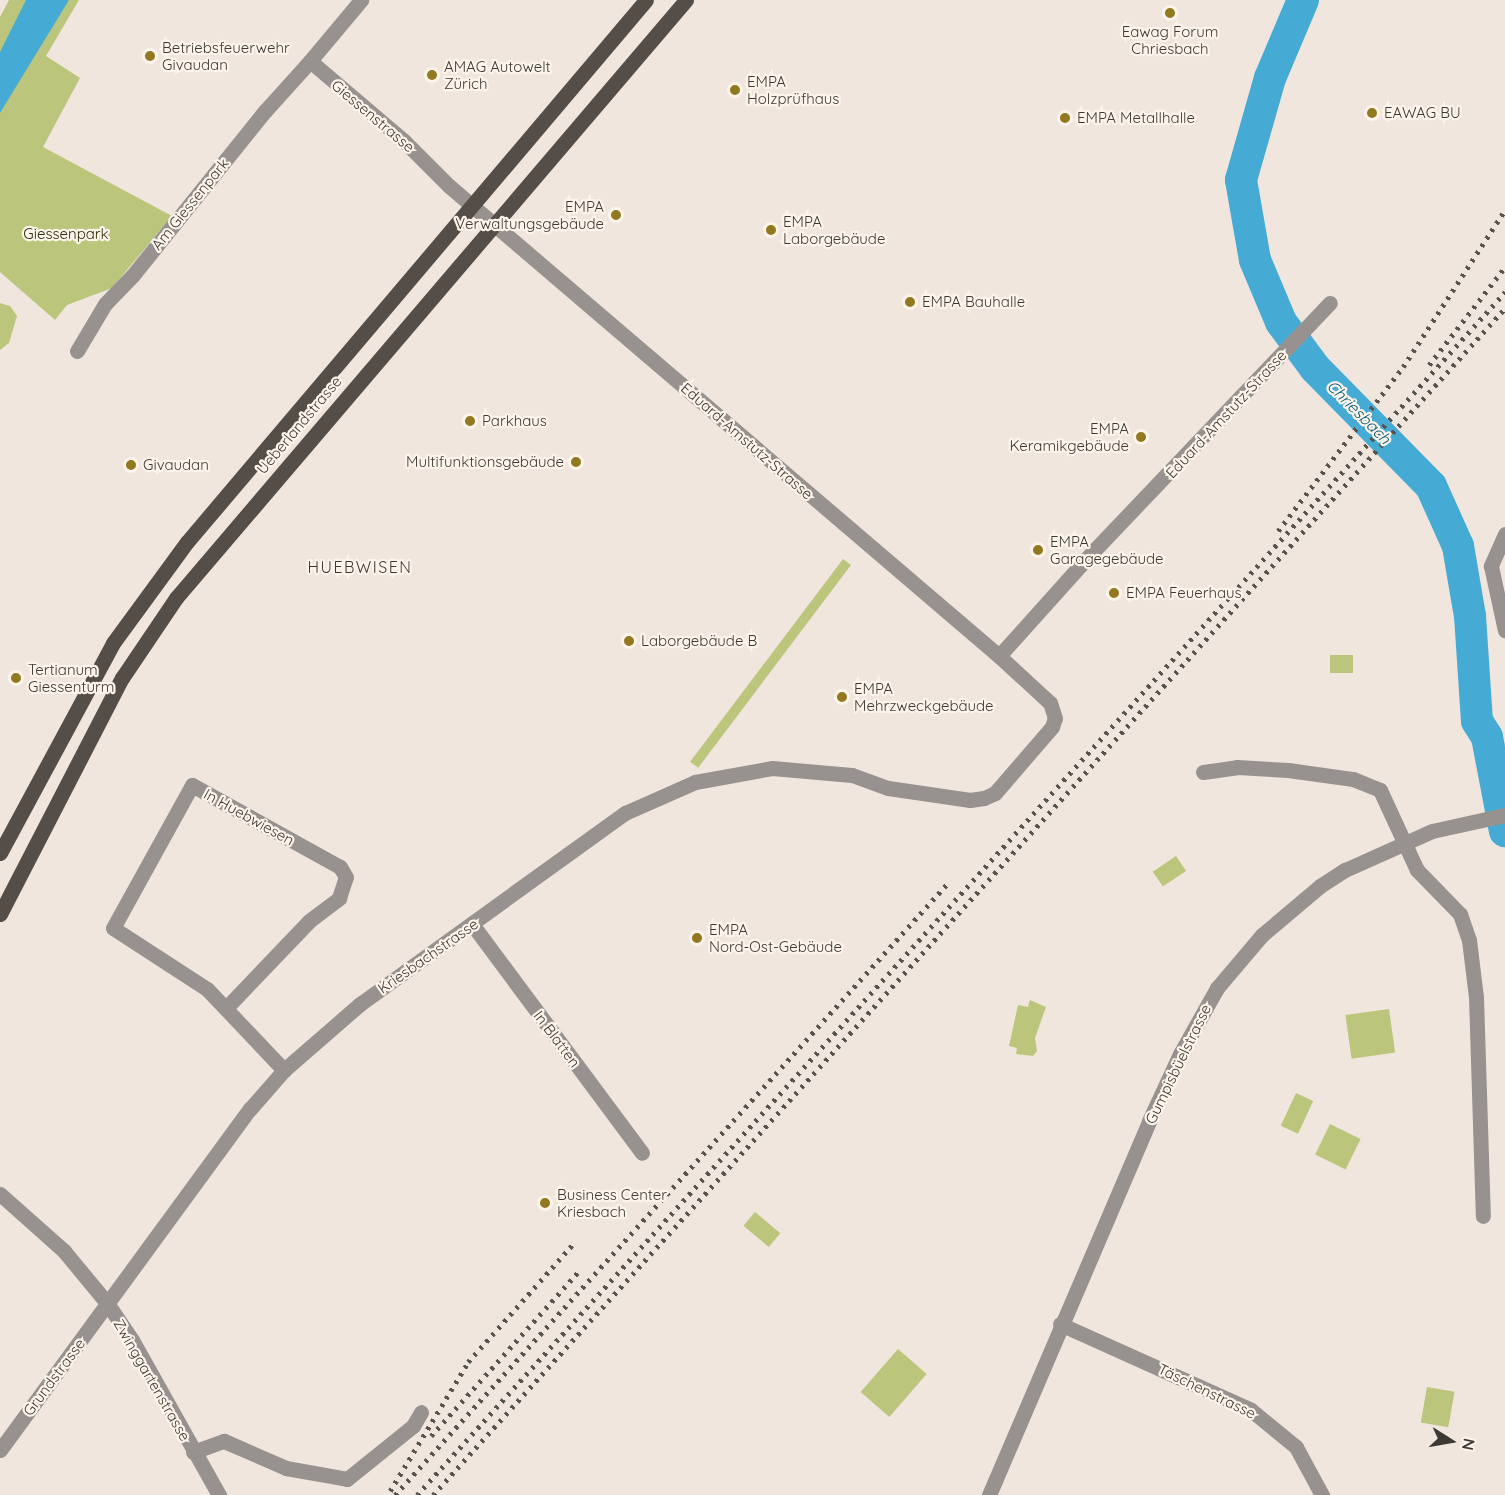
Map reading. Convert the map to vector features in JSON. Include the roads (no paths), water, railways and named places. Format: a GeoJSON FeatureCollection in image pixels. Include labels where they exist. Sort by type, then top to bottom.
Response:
{"type":"FeatureCollection","features":[{"type":"Feature","properties":{"kind":"main road","name":"Ueberlandstrasse"},"geometry":{"type":"LineString","coordinates":[[0,852],[81,699],[127,624],[187,542],[646,0]]}},
{"type":"Feature","properties":{"kind":"main road","name":"Ueberlandstrasse"},"geometry":{"type":"LineString","coordinates":[[0,915],[122,678],[176,598],[686,0]]}},
{"type":"Feature","properties":{"kind":"street"},"geometry":{"type":"LineString","coordinates":[[310,61],[361,0]]}},
{"type":"Feature","properties":{"kind":"street","name":"Giessenstrasse"},"geometry":{"type":"LineString","coordinates":[[310,61],[496,223]]}},
{"type":"Feature","properties":{"kind":"street","name":"Am Giessenpark"},"geometry":{"type":"LineString","coordinates":[[77,351],[105,304],[133,276],[265,111],[310,61]]}},
{"type":"Feature","properties":{"kind":"street","name":"Eduard-Amstutz-Strasse"},"geometry":{"type":"LineString","coordinates":[[496,223],[999,656],[1050,703],[1055,718],[1052,727],[995,793],[970,800],[888,788],[852,775]]}},
{"type":"Feature","properties":{"kind":"street","name":"Eduard-Amstutz-Strasse"},"geometry":{"type":"LineString","coordinates":[[999,656],[1085,560],[1330,303]]}},
{"type":"Feature","properties":{"kind":"street"},"geometry":{"type":"LineString","coordinates":[[1505,534],[1491,566],[1505,631]]}},
{"type":"Feature","properties":{"kind":"street"},"geometry":{"type":"LineString","coordinates":[[1203,772],[1253,767],[1353,778],[1380,790],[1402,842],[1417,870],[1460,914],[1469,940],[1482,1095],[1483,1216]]}},
{"type":"Feature","properties":{"kind":"street","name":"Kriesbachstrasse"},"geometry":{"type":"LineString","coordinates":[[107,1304],[250,1109],[284,1070],[360,1004],[625,813],[684,786],[730,773],[772,768],[852,775]]}},
{"type":"Feature","properties":{"kind":"street","name":"In Huebwiesen"},"geometry":{"type":"LineString","coordinates":[[226,1008],[309,921],[339,898],[346,884],[340,867],[192,784],[113,928],[185,971],[226,1008],[284,1070]]}},
{"type":"Feature","properties":{"kind":"street"},"geometry":{"type":"LineString","coordinates":[[1402,842],[1470,821],[1505,815]]}},
{"type":"Feature","properties":{"kind":"street","name":"Gumpisbüelstrasse"},"geometry":{"type":"LineString","coordinates":[[989,1495],[1060,1324],[1180,1054],[1217,988],[1262,935],[1320,886],[1402,842]]}},
{"type":"Feature","properties":{"kind":"street","name":"In Blatten"},"geometry":{"type":"LineString","coordinates":[[472,924],[642,1153]]}},
{"type":"Feature","properties":{"kind":"street","name":"Zwinggartenstrasse"},"geometry":{"type":"LineString","coordinates":[[0,1194],[64,1251],[107,1304],[132,1340],[219,1495]]}},
{"type":"Feature","properties":{"kind":"street","name":"Grundstrasse"},"geometry":{"type":"LineString","coordinates":[[0,1450],[107,1304]]}},
{"type":"Feature","properties":{"kind":"street","name":"Täschenstrasse"},"geometry":{"type":"LineString","coordinates":[[1060,1324],[1251,1410],[1296,1447],[1322,1495]]}},
{"type":"Feature","properties":{"kind":"street"},"geometry":{"type":"LineString","coordinates":[[193,1452],[224,1441],[286,1468],[347,1479],[413,1426],[421,1412]]}},
{"type":"Feature","properties":{"kind":"water"},"geometry":{"type":"Polygon","coordinates":[[[26,0],[69,0],[0,113],[0,52],[26,0]]]}},
{"type":"Feature","properties":{"kind":"waterway","name":"Chriesbach"},"geometry":{"type":"LineString","coordinates":[[1303,0],[1270,78],[1241,180],[1255,260],[1281,322],[1315,368],[1431,486],[1458,546],[1470,616],[1477,721],[1487,737],[1505,831]]}},
{"type":"Feature","properties":{"kind":"railway"},"geometry":{"type":"LineString","coordinates":[[1278,531],[1403,367],[1505,210]]}},
{"type":"Feature","properties":{"kind":"railway"},"geometry":{"type":"LineString","coordinates":[[1429,365],[1505,267]]}},
{"type":"Feature","properties":{"kind":"railway"},"geometry":{"type":"LineString","coordinates":[[417,1495],[1505,292]]}},
{"type":"Feature","properties":{"kind":"railway"},"geometry":{"type":"LineString","coordinates":[[433,1495],[1505,308]]}},
{"type":"Feature","properties":{"kind":"railway"},"geometry":{"type":"LineString","coordinates":[[395,1495],[948,883]]}},
{"type":"Feature","properties":{"kind":"railway"},"geometry":{"type":"LineString","coordinates":[[390,1491],[468,1362],[574,1243]]}},
{"type":"Feature","properties":{"kind":"railway"},"geometry":{"type":"LineString","coordinates":[[431,1436],[581,1269]]}},
{"type":"Feature","properties":{"kind":"place","name":"Eawag Forum Chriesbach"},"geometry":{"type":"Point","coordinates":[1170,13]}},
{"type":"Feature","properties":{"kind":"place","name":"Betriebsfeuerwehr Givaudan"},"geometry":{"type":"Point","coordinates":[150,56]}},
{"type":"Feature","properties":{"kind":"place","name":"AMAG Autowelt Zürich"},"geometry":{"type":"Point","coordinates":[432,75]}},
{"type":"Feature","properties":{"kind":"place","name":"EMPA Holzprüfhaus"},"geometry":{"type":"Point","coordinates":[735,90]}},
{"type":"Feature","properties":{"kind":"place","name":"EAWAG BU"},"geometry":{"type":"Point","coordinates":[1372,113]}},
{"type":"Feature","properties":{"kind":"place","name":"EMPA Metallhalle"},"geometry":{"type":"Point","coordinates":[1065,118]}},
{"type":"Feature","properties":{"kind":"place","name":"EMPA Verwaltungsgebäude"},"geometry":{"type":"Point","coordinates":[616,215]}},
{"type":"Feature","properties":{"kind":"place","name":"EMPA Laborgebäude"},"geometry":{"type":"Point","coordinates":[771,230]}},
{"type":"Feature","properties":{"kind":"place","name":"EMPA Bauhalle"},"geometry":{"type":"Point","coordinates":[910,302]}},
{"type":"Feature","properties":{"kind":"place","name":"Parkhaus"},"geometry":{"type":"Point","coordinates":[470,421]}},
{"type":"Feature","properties":{"kind":"place","name":"EMPA Keramikgebäude"},"geometry":{"type":"Point","coordinates":[1141,437]}},
{"type":"Feature","properties":{"kind":"place","name":"Multifunktionsgebäude"},"geometry":{"type":"Point","coordinates":[576,462]}},
{"type":"Feature","properties":{"kind":"place","name":"Givaudan"},"geometry":{"type":"Point","coordinates":[131,465]}},
{"type":"Feature","properties":{"kind":"place","name":"EMPA Garagegebäude"},"geometry":{"type":"Point","coordinates":[1038,550]}},
{"type":"Feature","properties":{"kind":"place","name":"EMPA Feuerhaus"},"geometry":{"type":"Point","coordinates":[1114,593]}},
{"type":"Feature","properties":{"kind":"place","name":"Laborgebäude B"},"geometry":{"type":"Point","coordinates":[629,641]}},
{"type":"Feature","properties":{"kind":"place","name":"Tertianum Giessenturm"},"geometry":{"type":"Point","coordinates":[16,678]}},
{"type":"Feature","properties":{"kind":"place","name":"EMPA Mehrzweckgebäude"},"geometry":{"type":"Point","coordinates":[842,697]}},
{"type":"Feature","properties":{"kind":"place","name":"EMPA Nord-Ost-Gebäude"},"geometry":{"type":"Point","coordinates":[697,938]}},
{"type":"Feature","properties":{"kind":"place","name":"Business Center Kriesbach"},"geometry":{"type":"Point","coordinates":[545,1203]}},
{"type":"Feature","properties":{"kind":"district","name":"HUEBWISEN"},"geometry":{"type":"Point","coordinates":[360,567]}},
{"type":"Feature","properties":{"kind":"park label","name":"Giessenpark"},"geometry":{"type":"Point","coordinates":[66,234]}}]}
